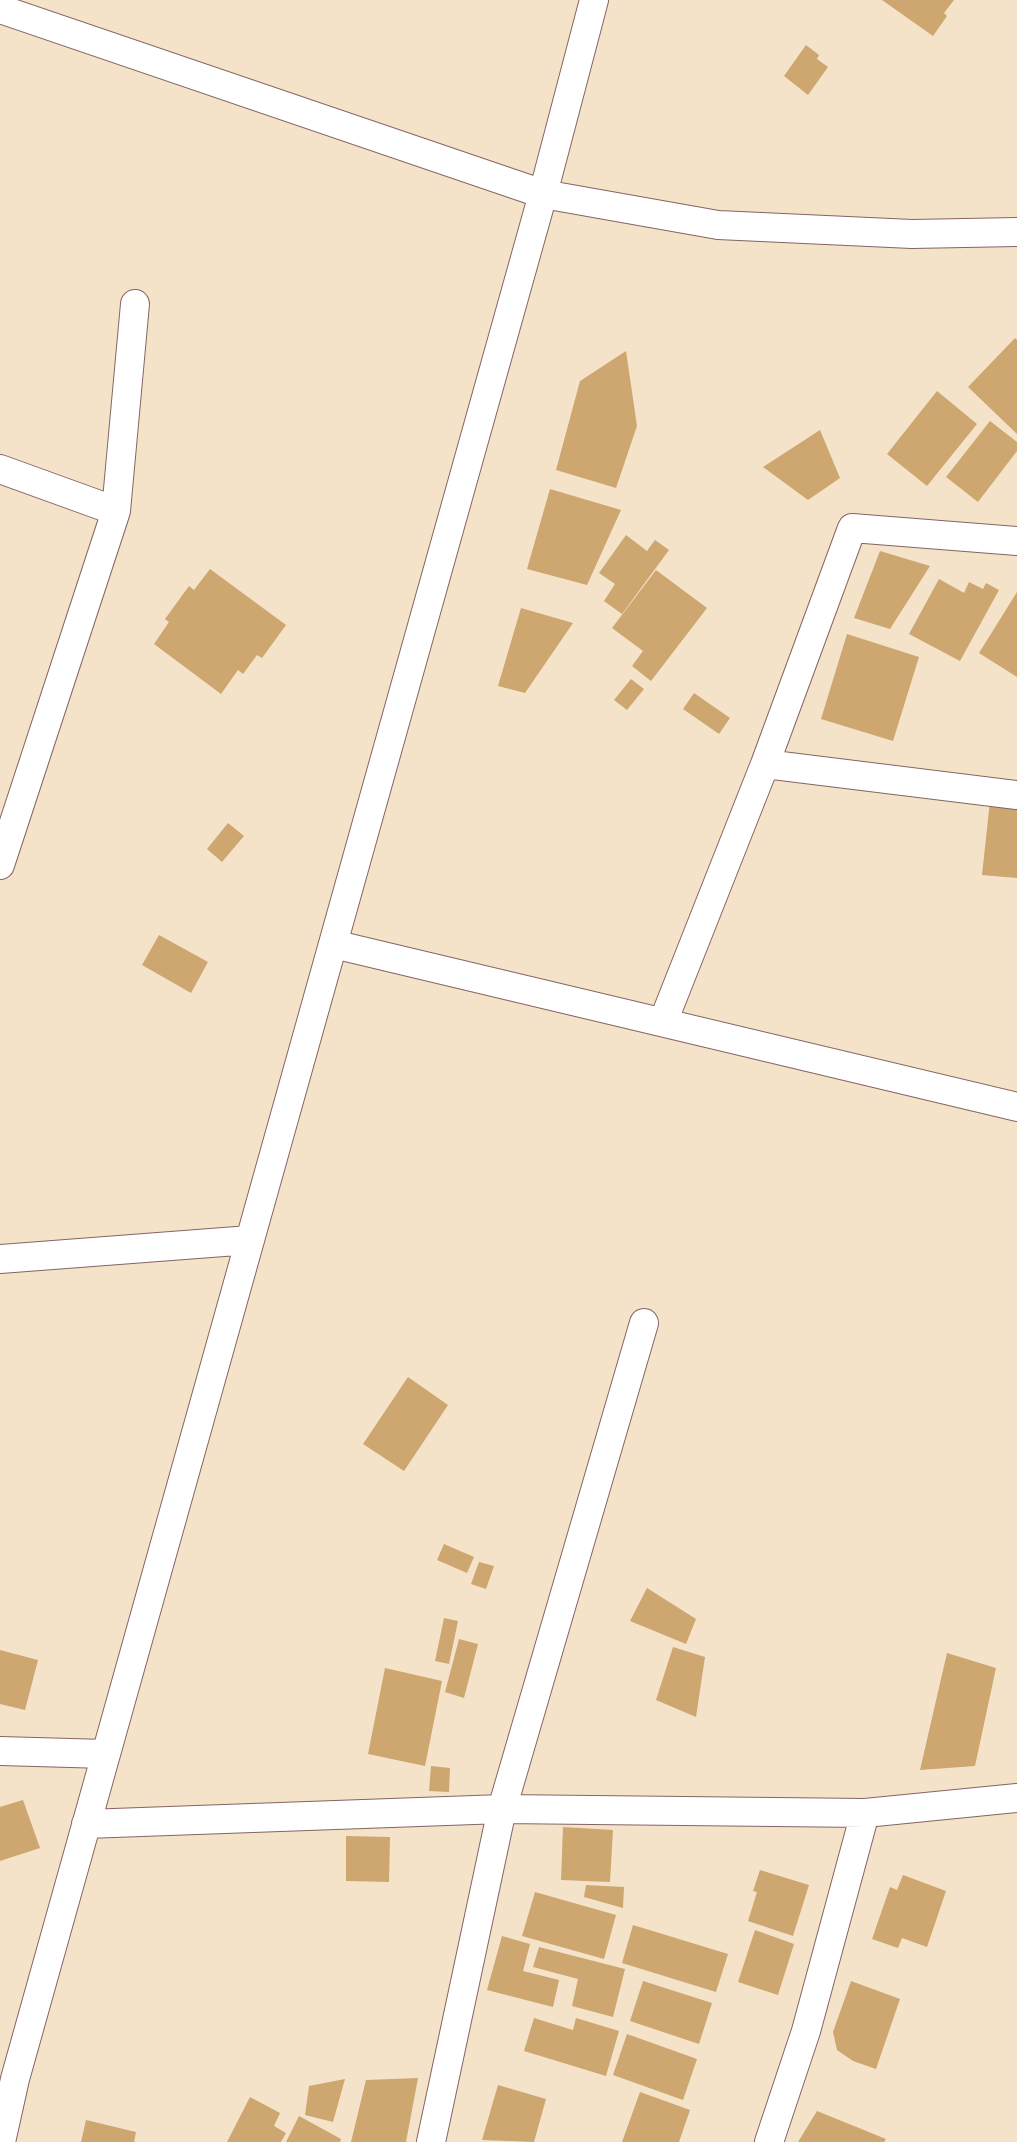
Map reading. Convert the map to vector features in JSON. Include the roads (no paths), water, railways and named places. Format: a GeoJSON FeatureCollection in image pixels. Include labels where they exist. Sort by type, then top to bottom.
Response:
{"type":"FeatureCollection","features":[{"type":"Feature","properties":{"kind":"street"},"geometry":{"type":"LineString","coordinates":[[1,2142],[7,2077],[106,1754],[543,194],[594,0]]}},
{"type":"Feature","properties":{"kind":"street"},"geometry":{"type":"LineString","coordinates":[[0,9],[543,194],[718,225],[912,234],[1017,232]]}},
{"type":"Feature","properties":{"kind":"street"},"geometry":{"type":"LineString","coordinates":[[0,865],[116,511],[135,304]]}},
{"type":"Feature","properties":{"kind":"street"},"geometry":{"type":"LineString","coordinates":[[0,469],[116,511]]}},
{"type":"Feature","properties":{"kind":"street"},"geometry":{"type":"LineString","coordinates":[[663,1022],[765,764],[852,528],[1017,542]]}},
{"type":"Feature","properties":{"kind":"street"},"geometry":{"type":"LineString","coordinates":[[765,764],[1017,795]]}},
{"type":"Feature","properties":{"kind":"street"},"geometry":{"type":"LineString","coordinates":[[333,944],[1017,1107]]}},
{"type":"Feature","properties":{"kind":"street"},"geometry":{"type":"LineString","coordinates":[[0,1259],[250,1240]]}},
{"type":"Feature","properties":{"kind":"street"},"geometry":{"type":"LineString","coordinates":[[431,2142],[502,1809],[644,1323]]}},
{"type":"Feature","properties":{"kind":"street"},"geometry":{"type":"LineString","coordinates":[[0,1751],[106,1754]]}},
{"type":"Feature","properties":{"kind":"street"},"geometry":{"type":"LineString","coordinates":[[86,1824],[502,1809],[865,1813],[1017,1798]]}},
{"type":"Feature","properties":{"kind":"street"},"geometry":{"type":"LineString","coordinates":[[769,2142],[806,2031],[865,1813]]}}]}
